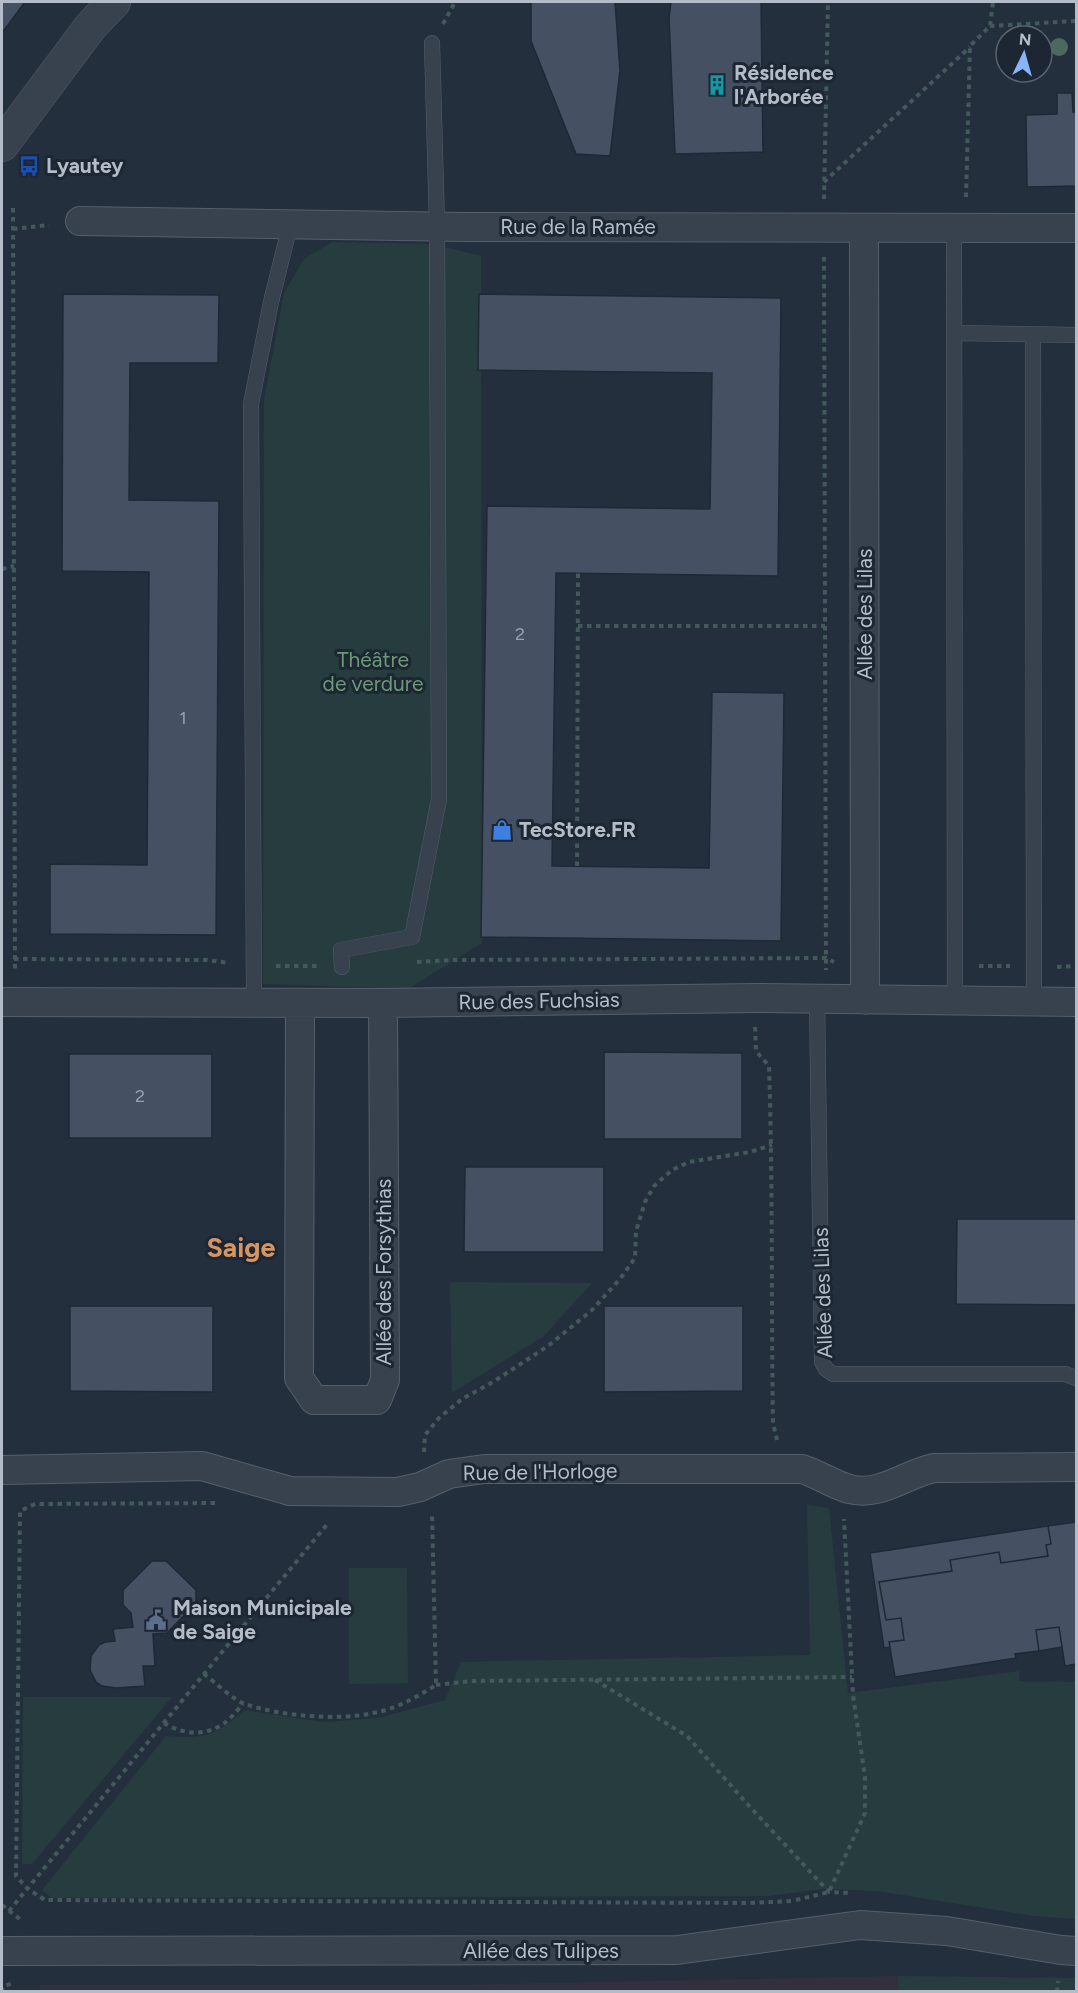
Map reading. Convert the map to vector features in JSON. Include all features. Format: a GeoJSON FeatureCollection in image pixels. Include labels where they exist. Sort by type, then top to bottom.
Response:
{"type":"FeatureCollection","features":[{"type":"Feature","properties":{"kind":"street"},"geometry":{"type":"LineString","coordinates":[[2,145],[91,26],[114,2]]}},
{"type":"Feature","properties":{"kind":"street","name":"Rue de la Ramée"},"geometry":{"type":"LineString","coordinates":[[80,221],[465,227],[1077,228]]}},
{"type":"Feature","properties":{"kind":"street","name":"Allée des Lilas"},"geometry":{"type":"LineString","coordinates":[[864,228],[865,1000]]}},
{"type":"Feature","properties":{"kind":"street","name":"Rue des Fuchsias"},"geometry":{"type":"LineString","coordinates":[[8,1002],[383,1003],[754,999],[1077,1002]]}},
{"type":"Feature","properties":{"kind":"street","name":"Allée des Forsythias"},"geometry":{"type":"LineString","coordinates":[[300,1003],[299,1378],[314,1400],[377,1400],[385,1380],[383,1003]]}},
{"type":"Feature","properties":{"kind":"street","name":"Rue de l'Horloge"},"geometry":{"type":"LineString","coordinates":[[2,1470],[202,1466],[290,1491],[398,1491],[426,1497],[449,1474],[484,1469],[801,1469],[848,1488],[871,1490],[883,1488],[934,1468],[1077,1467]]}},
{"type":"Feature","properties":{"kind":"street","name":"Allée des Tulipes"},"geometry":{"type":"LineString","coordinates":[[2,1951],[676,1950],[794,1932],[860,1925],[947,1931],[1061,1950],[1077,1950]]}},
{"type":"Feature","properties":{"kind":"lane"},"geometry":{"type":"LineString","coordinates":[[342,967],[341,950],[412,937],[439,799],[436,225],[432,43]]}},
{"type":"Feature","properties":{"kind":"lane"},"geometry":{"type":"LineString","coordinates":[[254,1003],[251,404],[271,302],[290,225]]}},
{"type":"Feature","properties":{"kind":"lane"},"geometry":{"type":"LineString","coordinates":[[954,228],[955,1000]]}},
{"type":"Feature","properties":{"kind":"lane"},"geometry":{"type":"LineString","coordinates":[[954,333],[1077,335]]}},
{"type":"Feature","properties":{"kind":"lane"},"geometry":{"type":"LineString","coordinates":[[1033,334],[1034,1001]]}},
{"type":"Feature","properties":{"kind":"lane","name":"Allée des Lilas"},"geometry":{"type":"LineString","coordinates":[[821,999],[822,1362],[826,1369],[832,1374],[1065,1374],[1077,1378]]}},
{"type":"Feature","properties":{"kind":"path"},"geometry":{"type":"LineString","coordinates":[[821,999],[825,626],[824,182],[828,2]]}},
{"type":"Feature","properties":{"kind":"path"},"geometry":{"type":"LineString","coordinates":[[824,182],[990,26],[993,2]]}},
{"type":"Feature","properties":{"kind":"path"},"geometry":{"type":"LineString","coordinates":[[990,26],[1077,21]]}},
{"type":"Feature","properties":{"kind":"path"},"geometry":{"type":"LineString","coordinates":[[966,201],[970,46]]}},
{"type":"Feature","properties":{"kind":"path"},"geometry":{"type":"LineString","coordinates":[[8,1002],[14,566],[13,208]]}},
{"type":"Feature","properties":{"kind":"path"},"geometry":{"type":"LineString","coordinates":[[13,229],[80,221]]}},
{"type":"Feature","properties":{"kind":"path"},"geometry":{"type":"LineString","coordinates":[[2,569],[14,566]]}},
{"type":"Feature","properties":{"kind":"path"},"geometry":{"type":"LineString","coordinates":[[577,866],[578,573]]}},
{"type":"Feature","properties":{"kind":"path"},"geometry":{"type":"LineString","coordinates":[[578,626],[825,626]]}},
{"type":"Feature","properties":{"kind":"path"},"geometry":{"type":"LineString","coordinates":[[754,999],[756,1051],[769,1066],[772,1145],[773,1423],[785,1469]]}},
{"type":"Feature","properties":{"kind":"path"},"geometry":{"type":"LineString","coordinates":[[436,1685],[425,1435],[439,1418],[462,1399],[548,1346],[591,1311],[620,1279],[635,1258],[636,1231],[645,1202],[654,1186],[672,1170],[689,1162],[750,1152],[772,1145]]}},
{"type":"Feature","properties":{"kind":"path"},"geometry":{"type":"LineString","coordinates":[[829,1892],[865,1813],[865,1777],[852,1677],[844,1506],[848,1488]]}},
{"type":"Feature","properties":{"kind":"path"},"geometry":{"type":"LineString","coordinates":[[226,1503],[35,1504],[20,1511],[16,1876],[28,1889],[45,1900],[750,1903],[795,1900],[829,1892]]}},
{"type":"Feature","properties":{"kind":"path"},"geometry":{"type":"LineString","coordinates":[[9,1911],[332,1519]]}},
{"type":"Feature","properties":{"kind":"path"},"geometry":{"type":"LineString","coordinates":[[204,1674],[243,1704],[303,1715],[333,1717],[374,1713],[411,1700],[436,1685],[471,1681],[852,1677]]}},
{"type":"Feature","properties":{"kind":"path"},"geometry":{"type":"LineString","coordinates":[[595,1680],[687,1736],[829,1892]]}},
{"type":"Feature","properties":{"kind":"path"},"geometry":{"type":"LineString","coordinates":[[164,1723],[177,1731],[203,1733],[224,1724],[243,1704]]}},
{"type":"Feature","properties":{"kind":"path"},"geometry":{"type":"LineString","coordinates":[[794,1932],[795,1900]]}},
{"type":"Feature","properties":{"kind":"shaded area"},"geometry":{"type":"Polygon","coordinates":[[[898,1976],[898,1992],[40,1991],[40,1985],[464,1985],[898,1976]]]}},
{"type":"Feature","properties":{"kind":"green space","name":"Théâtre de verdure"},"geometry":{"type":"Polygon","coordinates":[[[332,242],[433,244],[481,256],[482,943],[408,989],[263,984],[264,400],[284,293],[304,259],[332,242]]]}},
{"type":"Feature","properties":{"kind":"green space"},"geometry":{"type":"Polygon","coordinates":[[[450,1282],[592,1283],[544,1336],[452,1393],[450,1282]]]}},
{"type":"Feature","properties":{"kind":"green space"},"geometry":{"type":"Polygon","coordinates":[[[807,1505],[829,1508],[848,1693],[1019,1671],[1019,1681],[1076,1682],[1076,1919],[1034,1916],[877,1891],[822,1889],[770,1896],[52,1898],[42,1890],[166,1736],[191,1737],[209,1734],[245,1710],[323,1722],[378,1718],[445,1700],[461,1662],[810,1655],[807,1505]]]}},
{"type":"Feature","properties":{"kind":"green space"},"geometry":{"type":"Polygon","coordinates":[[[349,1568],[407,1568],[408,1683],[349,1684],[349,1568]]]}},
{"type":"Feature","properties":{"kind":"green space"},"geometry":{"type":"Polygon","coordinates":[[[23,1697],[172,1697],[32,1864],[22,1864],[23,1697]]]}},
{"type":"Feature","properties":{"kind":"green space"},"geometry":{"type":"Polygon","coordinates":[[[898,1976],[1076,1978],[1076,1991],[898,1991],[898,1976]]]}},
{"type":"Feature","properties":{"kind":"building"},"geometry":{"type":"Polygon","coordinates":[[[2,2],[25,2],[2,33],[2,2]]]}},
{"type":"Feature","properties":{"kind":"building"},"geometry":{"type":"Polygon","coordinates":[[[531,2],[615,2],[620,70],[610,156],[576,154],[531,41],[531,2]]]}},
{"type":"Feature","properties":{"kind":"building","name":"Résidence l'Arborée"},"geometry":{"type":"Polygon","coordinates":[[[671,2],[761,2],[763,152],[675,154],[669,18],[671,2]]]}},
{"type":"Feature","properties":{"kind":"building"},"geometry":{"type":"Polygon","coordinates":[[[1057,93],[1072,93],[1073,112],[1076,112],[1076,186],[1027,187],[1026,115],[1057,114],[1057,93]]]}},
{"type":"Feature","properties":{"kind":"building"},"geometry":{"type":"Polygon","coordinates":[[[63,294],[219,295],[218,363],[130,363],[129,500],[219,501],[216,935],[50,934],[50,864],[147,865],[149,572],[62,571],[63,294]]]}},
{"type":"Feature","properties":{"kind":"building"},"geometry":{"type":"Polygon","coordinates":[[[479,294],[781,298],[778,576],[556,573],[552,866],[709,868],[712,692],[784,693],[781,941],[481,937],[487,506],[710,509],[712,373],[478,370],[479,294]]]}},
{"type":"Feature","properties":{"kind":"building"},"geometry":{"type":"Polygon","coordinates":[[[604,1052],[742,1053],[742,1139],[604,1139],[604,1052]]]}},
{"type":"Feature","properties":{"kind":"building"},"geometry":{"type":"Polygon","coordinates":[[[69,1054],[212,1054],[212,1138],[69,1138],[69,1054]]]}},
{"type":"Feature","properties":{"kind":"building"},"geometry":{"type":"Polygon","coordinates":[[[465,1167],[604,1167],[604,1252],[464,1252],[465,1167]]]}},
{"type":"Feature","properties":{"kind":"building"},"geometry":{"type":"Polygon","coordinates":[[[957,1219],[1076,1219],[1076,1305],[956,1304],[957,1219]]]}},
{"type":"Feature","properties":{"kind":"building"},"geometry":{"type":"Polygon","coordinates":[[[70,1306],[213,1306],[213,1392],[70,1391],[70,1306]]]}},
{"type":"Feature","properties":{"kind":"building"},"geometry":{"type":"Polygon","coordinates":[[[604,1306],[743,1306],[743,1391],[604,1392],[604,1306]]]}},
{"type":"Feature","properties":{"kind":"building"},"geometry":{"type":"Polygon","coordinates":[[[1076,1522],[1076,1664],[1065,1666],[1059,1627],[1036,1630],[1039,1651],[1015,1654],[1016,1658],[895,1677],[889,1642],[904,1640],[901,1618],[886,1620],[879,1582],[952,1571],[950,1560],[999,1552],[1001,1563],[1048,1556],[1046,1545],[1051,1544],[1048,1526],[1076,1522]]]}},
{"type":"Feature","properties":{"kind":"building"},"geometry":{"type":"Polygon","coordinates":[[[1048,1526],[1051,1544],[1046,1545],[1048,1556],[1001,1563],[999,1552],[950,1560],[952,1571],[879,1582],[886,1620],[901,1618],[904,1640],[889,1642],[890,1647],[884,1648],[870,1553],[1048,1526]]]}},
{"type":"Feature","properties":{"kind":"building","name":"Maison Municipale de Saige"},"geometry":{"type":"Polygon","coordinates":[[[152,1561],[166,1561],[196,1590],[196,1603],[167,1633],[153,1634],[155,1666],[143,1666],[145,1686],[116,1688],[102,1686],[96,1682],[90,1670],[91,1656],[99,1645],[115,1641],[113,1629],[133,1627],[131,1613],[123,1605],[123,1590],[152,1561]]]}},
{"type":"Feature","properties":{"kind":"building"},"geometry":{"type":"Polygon","coordinates":[[[1059,1627],[1062,1647],[1039,1651],[1036,1630],[1059,1627]]]}},
{"type":"Feature","properties":{"kind":"place","name":"Résidence l'Arborée"},"geometry":{"type":"Point","coordinates":[717,85]}},
{"type":"Feature","properties":{"kind":"place","name":"Lyautey"},"geometry":{"type":"Point","coordinates":[29,166]}},
{"type":"Feature","properties":{"kind":"place","name":"TecStore.FR"},"geometry":{"type":"Point","coordinates":[502,830]}},
{"type":"Feature","properties":{"kind":"place","name":"Maison Municipale de Saige"},"geometry":{"type":"Point","coordinates":[156,1620]}},
{"type":"Feature","properties":{"kind":"district","name":"Saige"},"geometry":{"type":"Point","coordinates":[241,1248]}}]}
